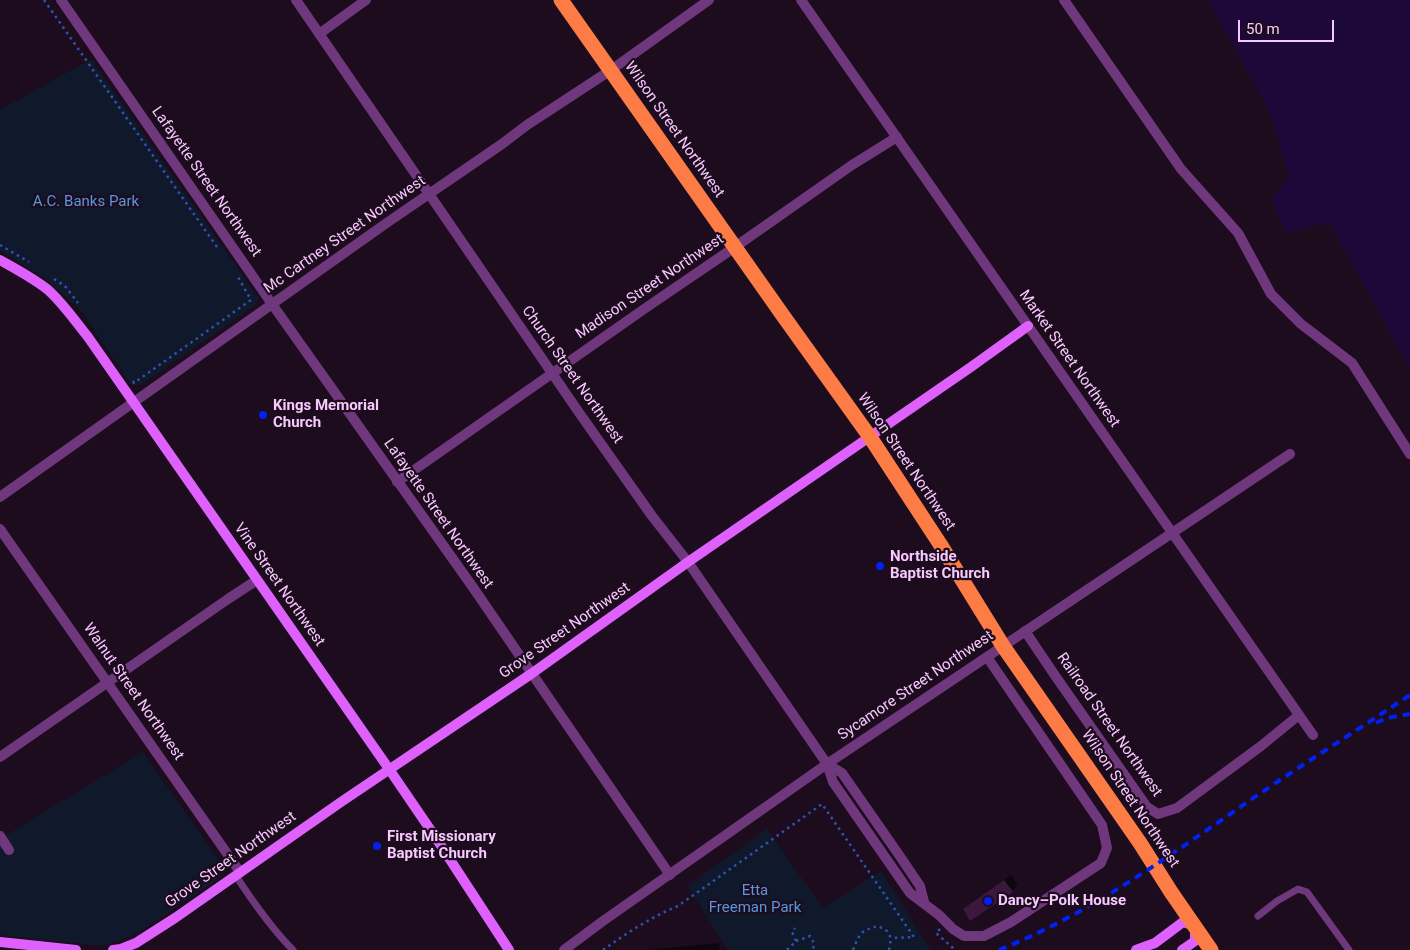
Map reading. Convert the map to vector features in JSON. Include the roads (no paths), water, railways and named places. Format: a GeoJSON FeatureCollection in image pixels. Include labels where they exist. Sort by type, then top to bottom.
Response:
{"type":"FeatureCollection","features":[{"type":"Feature","properties":{"kind":"highway","name":"Wilson Street Northwest"},"geometry":{"type":"LineString","coordinates":[[561,0],[870,437],[940,544],[1003,646],[1140,843],[1211,950]]}},
{"type":"Feature","properties":{"kind":"street","name":"Lafayette Street Northwest"},"geometry":{"type":"LineString","coordinates":[[61,0],[272,304],[472,586],[670,874]]}},
{"type":"Feature","properties":{"kind":"street","name":"Church Street Northwest"},"geometry":{"type":"LineString","coordinates":[[296,0],[652,516],[688,562],[827,764],[832,782],[910,893],[924,902],[953,929],[964,936],[984,936],[1011,922],[1102,863],[1107,848],[1102,825],[987,657]]}},
{"type":"Feature","properties":{"kind":"street"},"geometry":{"type":"LineString","coordinates":[[319,34],[366,0]]}},
{"type":"Feature","properties":{"kind":"street","name":"Mc Cartney Street Northwest"},"geometry":{"type":"LineString","coordinates":[[0,497],[527,125],[611,70],[709,0]]}},
{"type":"Feature","properties":{"kind":"street","name":"Market Street Northwest"},"geometry":{"type":"LineString","coordinates":[[802,0],[1313,735]]}},
{"type":"Feature","properties":{"kind":"street"},"geometry":{"type":"LineString","coordinates":[[1064,0],[1181,169],[1238,233],[1271,294],[1301,324],[1352,363],[1410,454]]}},
{"type":"Feature","properties":{"kind":"street","name":"Madison Street Northwest"},"geometry":{"type":"LineString","coordinates":[[397,482],[552,372],[852,165],[896,137]]}},
{"type":"Feature","properties":{"kind":"street","name":"Vine Street Northwest"},"geometry":{"type":"LineString","coordinates":[[0,260],[48,290],[68,311],[88,337],[389,769],[509,950]]}},
{"type":"Feature","properties":{"kind":"street","name":"Grove Street Northwest"},"geometry":{"type":"LineString","coordinates":[[113,950],[136,943],[175,918],[389,769],[531,674],[688,562],[1028,326]]}},
{"type":"Feature","properties":{"kind":"street","name":"Sycamore Street Northwest"},"geometry":{"type":"LineString","coordinates":[[564,950],[827,764],[1290,454]]}},
{"type":"Feature","properties":{"kind":"street","name":"Walnut Street Northwest"},"geometry":{"type":"LineString","coordinates":[[0,529],[108,682],[238,874]]}},
{"type":"Feature","properties":{"kind":"street"},"geometry":{"type":"LineString","coordinates":[[0,757],[257,580]]}},
{"type":"Feature","properties":{"kind":"street","name":"Railroad Street Northwest"},"geometry":{"type":"LineString","coordinates":[[1026,632],[1146,806],[1158,814],[1177,808],[1261,746],[1299,715]]}},
{"type":"Feature","properties":{"kind":"street"},"geometry":{"type":"LineString","coordinates":[[0,836],[9,850]]}},
{"type":"Feature","properties":{"kind":"street"},"geometry":{"type":"LineString","coordinates":[[1136,950],[1155,943],[1183,922],[1195,926],[1195,941],[1182,950]]}},
{"type":"Feature","properties":{"kind":"street"},"geometry":{"type":"LineString","coordinates":[[0,942],[76,950]]}},
{"type":"Feature","properties":{"kind":"lane"},"geometry":{"type":"LineString","coordinates":[[238,874],[271,926],[293,950]]}},
{"type":"Feature","properties":{"kind":"lane"},"geometry":{"type":"LineString","coordinates":[[1258,916],[1277,901],[1298,889],[1307,892],[1349,950]]}},
{"type":"Feature","properties":{"kind":"railway"},"geometry":{"type":"LineString","coordinates":[[999,950],[1072,916],[1106,896],[1410,695]]}},
{"type":"Feature","properties":{"kind":"railway"},"geometry":{"type":"LineString","coordinates":[[1376,723],[1387,718],[1410,714]]}},
{"type":"Feature","properties":{"kind":"place","name":"Kings Memorial Church"},"geometry":{"type":"Point","coordinates":[263,415]}},
{"type":"Feature","properties":{"kind":"place","name":"Northside Baptist Church"},"geometry":{"type":"Point","coordinates":[880,566]}},
{"type":"Feature","properties":{"kind":"place","name":"First Missionary Baptist Church"},"geometry":{"type":"Point","coordinates":[377,846]}},
{"type":"Feature","properties":{"kind":"place","name":"Dancy–Polk House"},"geometry":{"type":"Point","coordinates":[988,901]}},
{"type":"Feature","properties":{"kind":"park label","name":"A.C. Banks Park"},"geometry":{"type":"Point","coordinates":[86,202]}},
{"type":"Feature","properties":{"kind":"park label","name":"Etta Freeman Park"},"geometry":{"type":"Point","coordinates":[755,900]}}]}
